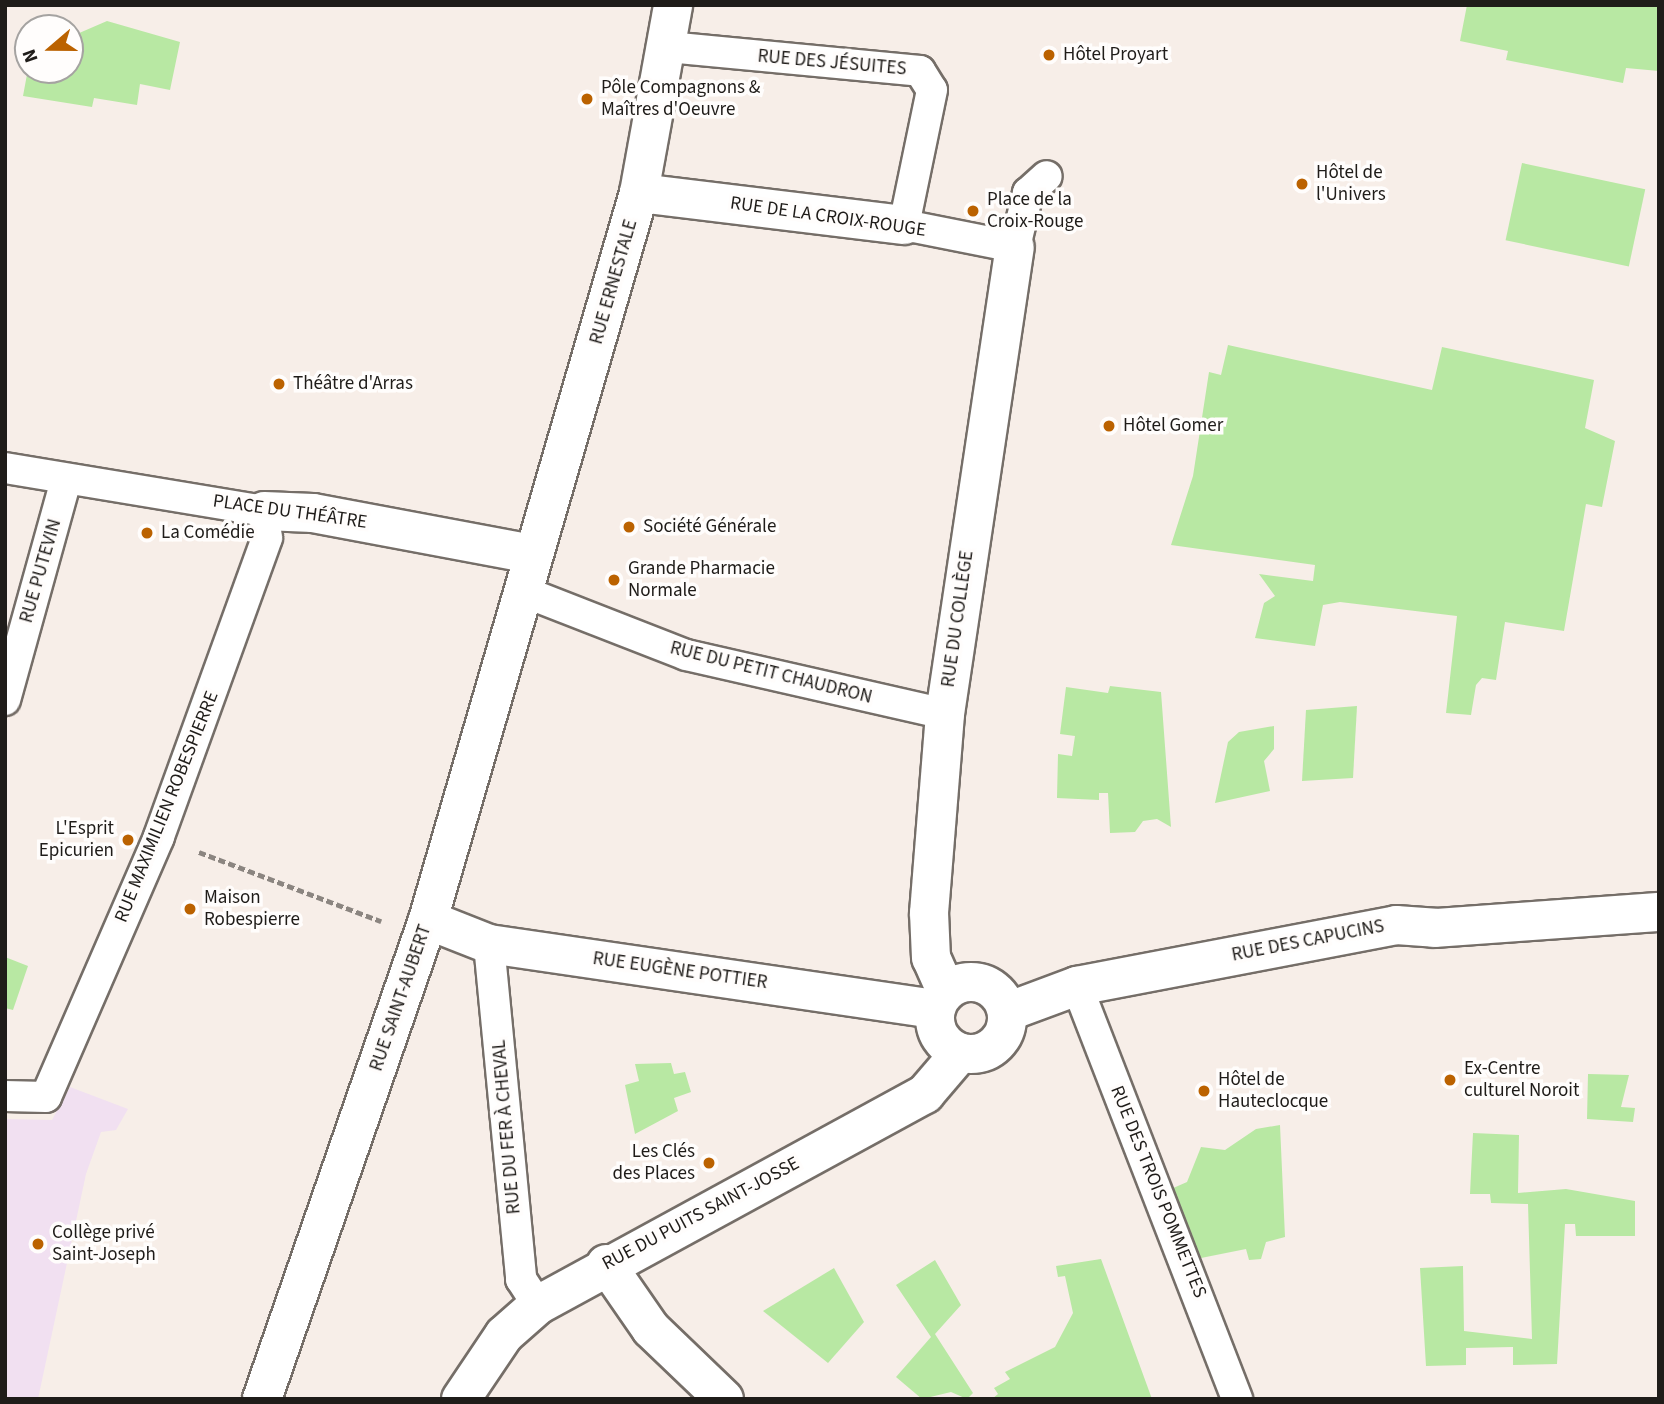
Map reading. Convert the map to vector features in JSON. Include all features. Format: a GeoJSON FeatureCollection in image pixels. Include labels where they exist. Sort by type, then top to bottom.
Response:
{"type":"FeatureCollection","features":[{"type":"Feature","properties":{"kind":"street","name":"RUE ERNESTALE"},"geometry":{"type":"LineString","coordinates":[[522,591],[639,193],[668,47],[673,5]]}},
{"type":"Feature","properties":{"kind":"street","name":"RUE DE LA CROIX-ROUGE"},"geometry":{"type":"LineString","coordinates":[[639,193],[904,225]]}},
{"type":"Feature","properties":{"kind":"street","name":"RUE DU COLLÈGE"},"geometry":{"type":"LineString","coordinates":[[941,1000],[931,958],[929,913],[945,715],[1015,247]]}},
{"type":"Feature","properties":{"kind":"street","name":"PLACE DU THÉÂTRE"},"geometry":{"type":"LineString","coordinates":[[264,511],[313,513],[533,554]]}},
{"type":"Feature","properties":{"kind":"street","name":"RUE SAINT-AUBERT"},"geometry":{"type":"LineString","coordinates":[[262,1399],[424,931],[522,591]]}},
{"type":"Feature","properties":{"kind":"street","name":"RUE DES CAPUCINS"},"geometry":{"type":"LineString","coordinates":[[1007,1012],[1077,986],[1396,925],[1435,928],[1659,912]]}},
{"type":"Feature","properties":{"kind":"street","name":"RUE EUGÈNE POTTIER"},"geometry":{"type":"LineString","coordinates":[[424,931],[489,944],[941,1000]]}},
{"type":"Feature","properties":{"kind":"street"},"geometry":{"type":"LineString","coordinates":[[962,983],[989,986],[1007,1012],[1004,1032],[991,1049],[960,1053],[942,1041],[941,1000],[962,983]]}},
{"type":"Feature","properties":{"kind":"street","name":"RUE DU PUITS SAINT-JOSSE"},"geometry":{"type":"LineString","coordinates":[[461,1399],[504,1335],[538,1305],[606,1264],[925,1094],[960,1053]]}},
{"type":"Feature","properties":{"kind":"street"},"geometry":{"type":"LineString","coordinates":[[606,1264],[651,1329],[724,1399]]}},
{"type":"Feature","properties":{"kind":"lane","name":"RUE DES JÉSUITES"},"geometry":{"type":"LineString","coordinates":[[668,47],[919,71],[932,90],[904,225]]}},
{"type":"Feature","properties":{"kind":"lane"},"geometry":{"type":"LineString","coordinates":[[1015,247],[1028,193],[1046,176]]}},
{"type":"Feature","properties":{"kind":"lane","name":"RUE DE LA CROIX-ROUGE"},"geometry":{"type":"LineString","coordinates":[[904,225],[1015,247]]}},
{"type":"Feature","properties":{"kind":"lane","name":"PLACE DU THÉÂTRE"},"geometry":{"type":"LineString","coordinates":[[5,468],[65,483],[264,511]]}},
{"type":"Feature","properties":{"kind":"lane","name":"RUE PUTEVIN"},"geometry":{"type":"LineString","coordinates":[[5,700],[65,483]]}},
{"type":"Feature","properties":{"kind":"lane","name":"RUE MAXIMILIEN ROBESPIERRE"},"geometry":{"type":"LineString","coordinates":[[5,1096],[46,1097],[159,837],[257,574],[267,538],[264,511]]}},
{"type":"Feature","properties":{"kind":"lane","name":"RUE DU PETIT CHAUDRON"},"geometry":{"type":"LineString","coordinates":[[522,591],[686,655],[945,715]]}},
{"type":"Feature","properties":{"kind":"lane","name":"RUE DU FER À CHEVAL"},"geometry":{"type":"LineString","coordinates":[[489,944],[521,1279],[538,1305]]}},
{"type":"Feature","properties":{"kind":"lane","name":"RUE DES TROIS POMMETTES"},"geometry":{"type":"LineString","coordinates":[[1077,986],[1237,1399]]}},
{"type":"Feature","properties":{"kind":"path"},"geometry":{"type":"LineString","coordinates":[[159,837],[424,931]]}},
{"type":"Feature","properties":{"kind":"shaded area","name":"Collège privé Saint-Joseph"},"geometry":{"type":"Polygon","coordinates":[[[70,1087],[128,1109],[116,1130],[101,1132],[86,1174],[38,1399],[5,1399],[5,1119],[52,1120],[70,1087]]]}},
{"type":"Feature","properties":{"kind":"green space"},"geometry":{"type":"Polygon","coordinates":[[[1467,5],[1659,5],[1659,71],[1626,68],[1623,83],[1506,60],[1508,51],[1460,41],[1467,5]]]}},
{"type":"Feature","properties":{"kind":"green space"},"geometry":{"type":"Polygon","coordinates":[[[107,21],[180,42],[170,90],[140,84],[137,105],[94,98],[92,107],[23,96],[25,84],[84,84],[84,31],[107,21]]]}},
{"type":"Feature","properties":{"kind":"green space"},"geometry":{"type":"Polygon","coordinates":[[[1522,163],[1645,189],[1629,266],[1506,240],[1522,163]]]}},
{"type":"Feature","properties":{"kind":"green space"},"geometry":{"type":"Polygon","coordinates":[[[1228,345],[1432,390],[1442,347],[1594,380],[1585,428],[1615,441],[1602,507],[1586,504],[1564,631],[1505,622],[1496,680],[1482,678],[1476,685],[1471,715],[1446,713],[1457,616],[1340,602],[1323,605],[1315,646],[1255,638],[1264,603],[1275,596],[1259,574],[1313,581],[1315,565],[1171,545],[1193,476],[1209,372],[1221,375],[1228,345]]]}},
{"type":"Feature","properties":{"kind":"green space"},"geometry":{"type":"Polygon","coordinates":[[[1110,686],[1161,692],[1171,827],[1157,819],[1143,821],[1135,832],[1110,833],[1108,793],[1099,793],[1099,800],[1057,798],[1058,754],[1072,756],[1075,736],[1060,734],[1066,687],[1108,693],[1110,686]]]}},
{"type":"Feature","properties":{"kind":"green space"},"geometry":{"type":"Polygon","coordinates":[[[1357,706],[1353,778],[1302,781],[1306,710],[1357,706]]]}},
{"type":"Feature","properties":{"kind":"green space"},"geometry":{"type":"Polygon","coordinates":[[[1274,726],[1274,749],[1264,761],[1270,791],[1215,803],[1228,742],[1239,732],[1274,726]]]}},
{"type":"Feature","properties":{"kind":"green space"},"geometry":{"type":"Polygon","coordinates":[[[5,957],[28,966],[13,1010],[5,1008],[5,957]]]}},
{"type":"Feature","properties":{"kind":"green space"},"geometry":{"type":"Polygon","coordinates":[[[671,1063],[674,1074],[685,1072],[691,1092],[674,1098],[678,1111],[635,1134],[625,1085],[639,1081],[635,1064],[671,1063]]]}},
{"type":"Feature","properties":{"kind":"green space"},"geometry":{"type":"Polygon","coordinates":[[[1588,1074],[1629,1075],[1621,1107],[1635,1108],[1633,1122],[1587,1119],[1588,1074]]]}},
{"type":"Feature","properties":{"kind":"green space"},"geometry":{"type":"Polygon","coordinates":[[[1280,1125],[1285,1237],[1266,1242],[1261,1259],[1249,1260],[1246,1249],[1201,1258],[1171,1189],[1187,1182],[1201,1147],[1225,1150],[1256,1129],[1280,1125]]]}},
{"type":"Feature","properties":{"kind":"green space"},"geometry":{"type":"Polygon","coordinates":[[[1473,1133],[1519,1135],[1518,1193],[1566,1189],[1635,1201],[1635,1236],[1576,1236],[1575,1224],[1565,1224],[1557,1364],[1513,1365],[1513,1347],[1466,1348],[1466,1365],[1426,1366],[1420,1268],[1463,1266],[1464,1331],[1532,1339],[1528,1204],[1491,1203],[1490,1194],[1470,1194],[1473,1133]]]}},
{"type":"Feature","properties":{"kind":"green space"},"geometry":{"type":"Polygon","coordinates":[[[1101,1259],[1152,1399],[992,1399],[998,1394],[994,1388],[1010,1379],[1005,1372],[1055,1347],[1073,1313],[1065,1276],[1058,1277],[1056,1266],[1101,1259]]]}},
{"type":"Feature","properties":{"kind":"green space"},"geometry":{"type":"Polygon","coordinates":[[[935,1260],[961,1305],[935,1334],[973,1393],[967,1399],[951,1392],[922,1399],[896,1377],[931,1337],[896,1285],[935,1260]]]}},
{"type":"Feature","properties":{"kind":"green space"},"geometry":{"type":"Polygon","coordinates":[[[834,1268],[864,1322],[828,1363],[763,1311],[834,1268]]]}},
{"type":"Feature","properties":{"kind":"place","name":"Hôtel Proyart"},"geometry":{"type":"Point","coordinates":[1049,55]}},
{"type":"Feature","properties":{"kind":"place","name":"Pôle Compagnons & Maîtres d'Oeuvre"},"geometry":{"type":"Point","coordinates":[587,99]}},
{"type":"Feature","properties":{"kind":"place","name":"Hôtel de l'Univers"},"geometry":{"type":"Point","coordinates":[1302,184]}},
{"type":"Feature","properties":{"kind":"place","name":"Place de la Croix-Rouge"},"geometry":{"type":"Point","coordinates":[973,211]}},
{"type":"Feature","properties":{"kind":"place","name":"Théâtre d'Arras"},"geometry":{"type":"Point","coordinates":[279,384]}},
{"type":"Feature","properties":{"kind":"place","name":"Hôtel Gomer"},"geometry":{"type":"Point","coordinates":[1109,426]}},
{"type":"Feature","properties":{"kind":"place","name":"Société Générale"},"geometry":{"type":"Point","coordinates":[629,527]}},
{"type":"Feature","properties":{"kind":"place","name":"La Comédie"},"geometry":{"type":"Point","coordinates":[147,533]}},
{"type":"Feature","properties":{"kind":"place","name":"Grande Pharmacie Normale"},"geometry":{"type":"Point","coordinates":[614,580]}},
{"type":"Feature","properties":{"kind":"place","name":"L'Esprit Epicurien"},"geometry":{"type":"Point","coordinates":[128,840]}},
{"type":"Feature","properties":{"kind":"place","name":"Maison Robespierre"},"geometry":{"type":"Point","coordinates":[190,909]}},
{"type":"Feature","properties":{"kind":"place","name":"Ex-Centre culturel Noroit"},"geometry":{"type":"Point","coordinates":[1450,1080]}},
{"type":"Feature","properties":{"kind":"place","name":"Hôtel de Hauteclocque"},"geometry":{"type":"Point","coordinates":[1204,1091]}},
{"type":"Feature","properties":{"kind":"place","name":"Les Clés des Places"},"geometry":{"type":"Point","coordinates":[709,1163]}},
{"type":"Feature","properties":{"kind":"place","name":"Collège privé Saint-Joseph"},"geometry":{"type":"Point","coordinates":[38,1244]}}]}
